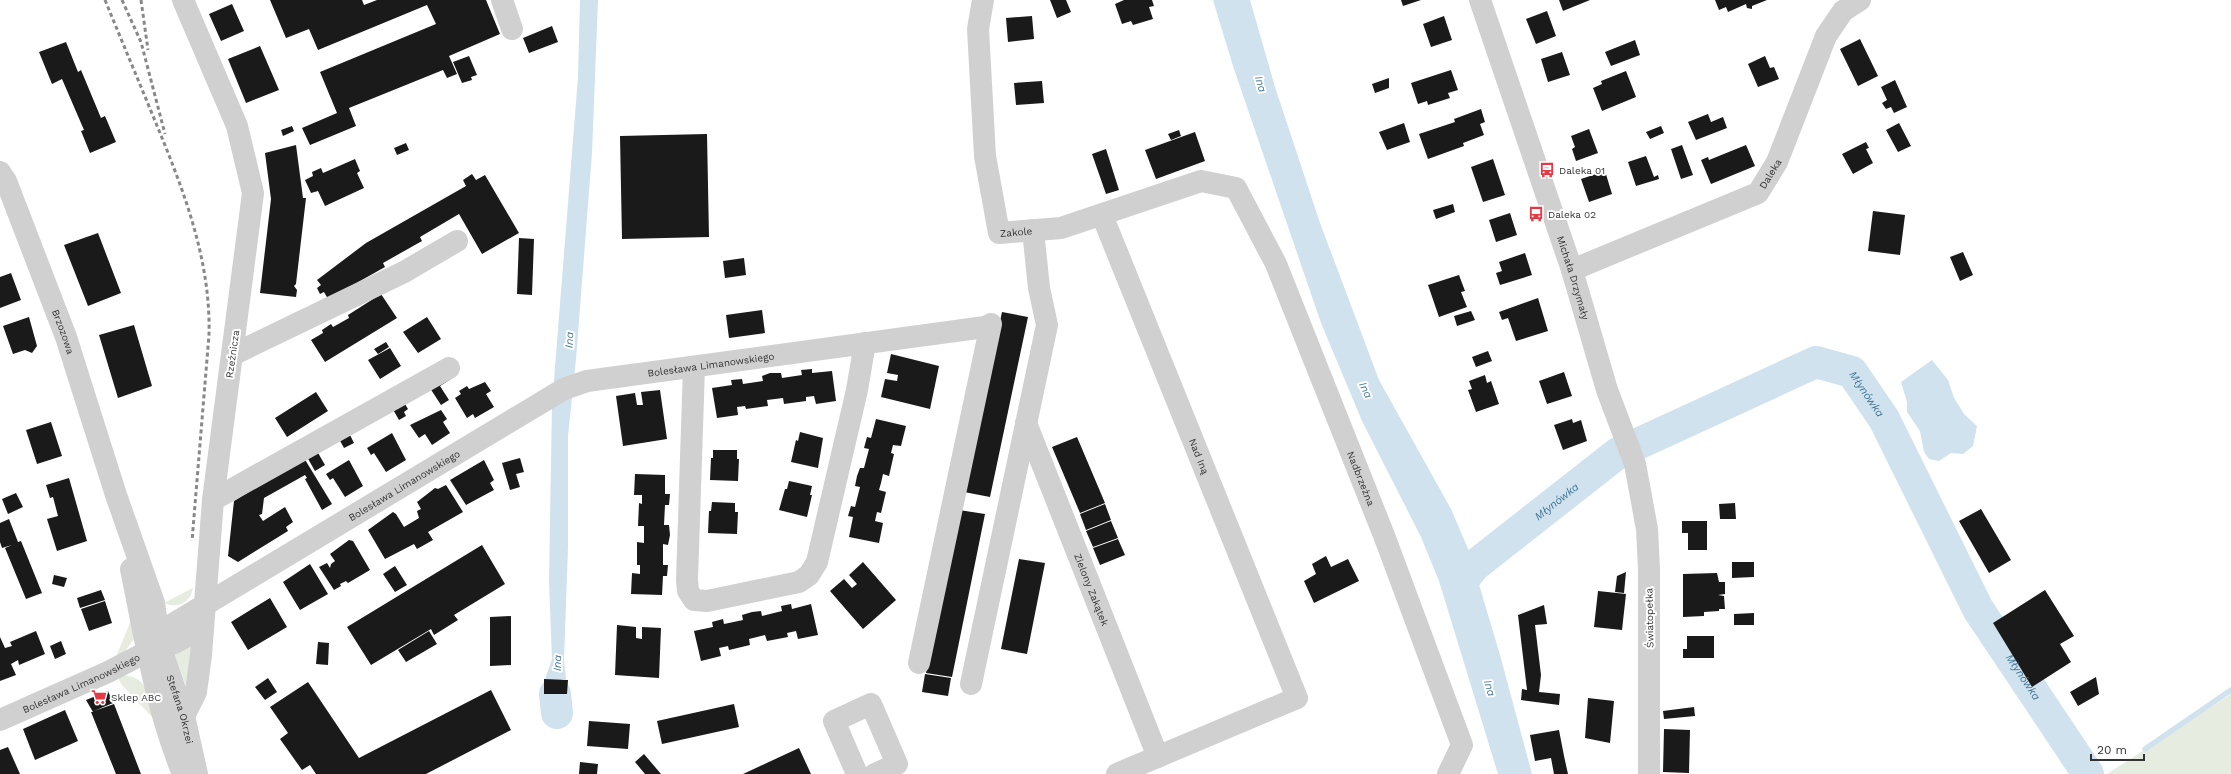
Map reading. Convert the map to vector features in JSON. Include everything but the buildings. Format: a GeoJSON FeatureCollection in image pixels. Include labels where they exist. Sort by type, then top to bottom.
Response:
{"type":"FeatureCollection","features":[{"type":"Feature","properties":{"kind":"street","name":"Rzeźnicza"},"geometry":{"type":"LineString","coordinates":[[184,0],[237,126],[252,193],[213,500],[203,627],[196,692],[184,716]]}},
{"type":"Feature","properties":{"kind":"street"},"geometry":{"type":"LineString","coordinates":[[502,0],[512,30]]}},
{"type":"Feature","properties":{"kind":"street","name":"Zakole"},"geometry":{"type":"LineString","coordinates":[[983,0],[978,29],[985,156],[999,233],[1061,228],[1201,181],[1236,188]]}},
{"type":"Feature","properties":{"kind":"street","name":"Michała Drzymały"},"geometry":{"type":"LineString","coordinates":[[1480,0],[1572,270],[1607,390],[1635,464]]}},
{"type":"Feature","properties":{"kind":"street","name":"Daleka"},"geometry":{"type":"LineString","coordinates":[[1572,270],[1758,193],[1777,162],[1826,36],[1843,11],[1860,0]]}},
{"type":"Feature","properties":{"kind":"street","name":"Brzozowa"},"geometry":{"type":"LineString","coordinates":[[0,172],[6,181],[66,337],[116,495],[154,603],[153,649]]}},
{"type":"Feature","properties":{"kind":"street","name":"Nadbrzeżna"},"geometry":{"type":"LineString","coordinates":[[1236,188],[1276,264],[1385,538],[1440,682],[1462,745],[1448,774]]}},
{"type":"Feature","properties":{"kind":"street","name":"Nad Iną"},"geometry":{"type":"LineString","coordinates":[[1102,215],[1297,698],[1158,757]]}},
{"type":"Feature","properties":{"kind":"street"},"geometry":{"type":"LineString","coordinates":[[971,684],[1047,325],[1039,288],[1033,230]]}},
{"type":"Feature","properties":{"kind":"street"},"geometry":{"type":"LineString","coordinates":[[232,355],[404,272],[457,241]]}},
{"type":"Feature","properties":{"kind":"street","name":"Bolesława Limanowskiego"},"geometry":{"type":"LineString","coordinates":[[153,649],[168,627],[564,388],[587,381],[985,327],[992,324],[919,663]]}},
{"type":"Feature","properties":{"kind":"street"},"geometry":{"type":"LineString","coordinates":[[694,367],[687,580],[688,591],[694,600],[707,601],[799,582],[809,575],[817,562],[857,390],[865,343]]}},
{"type":"Feature","properties":{"kind":"street"},"geometry":{"type":"LineString","coordinates":[[213,500],[449,368]]}},
{"type":"Feature","properties":{"kind":"street","name":"Zielony Zakątek"},"geometry":{"type":"LineString","coordinates":[[1026,423],[1158,757]]}},
{"type":"Feature","properties":{"kind":"street","name":"Światopełka"},"geometry":{"type":"LineString","coordinates":[[1635,464],[1645,515],[1649,569],[1649,774]]}},
{"type":"Feature","properties":{"kind":"street","name":"Bolesława Limanowskiego"},"geometry":{"type":"LineString","coordinates":[[0,720],[108,672],[153,649],[174,642],[203,627]]}},
{"type":"Feature","properties":{"kind":"street","name":"Stefana Okrzei"},"geometry":{"type":"LineString","coordinates":[[153,649],[184,716],[196,774]]}},
{"type":"Feature","properties":{"kind":"street","name":"Stefana Okrzei"},"geometry":{"type":"LineString","coordinates":[[153,649],[165,723],[183,774]]}},
{"type":"Feature","properties":{"kind":"street"},"geometry":{"type":"LineString","coordinates":[[858,774],[834,721],[871,704],[898,764],[875,774]]}},
{"type":"Feature","properties":{"kind":"street"},"geometry":{"type":"LineString","coordinates":[[1117,774],[1158,757]]}},
{"type":"Feature","properties":{"kind":"shaded area"},"geometry":{"type":"Polygon","coordinates":[[[193,588],[189,598],[183,603],[179,605],[169,605],[164,603],[193,588]]]}},
{"type":"Feature","properties":{"kind":"shaded area"},"geometry":{"type":"Polygon","coordinates":[[[134,621],[137,635],[117,662],[113,664],[130,623],[134,621]]]}},
{"type":"Feature","properties":{"kind":"shaded area"},"geometry":{"type":"Polygon","coordinates":[[[192,644],[188,692],[175,655],[176,652],[192,644]]]}},
{"type":"Feature","properties":{"kind":"shaded area"},"geometry":{"type":"Polygon","coordinates":[[[117,675],[135,678],[141,682],[148,694],[154,719],[121,684],[117,675]]]}},
{"type":"Feature","properties":{"kind":"shaded area"},"geometry":{"type":"Polygon","coordinates":[[[2231,694],[2231,774],[2107,774],[2231,694]]]}},
{"type":"Feature","properties":{"kind":"water"},"geometry":{"type":"Polygon","coordinates":[[[580,0],[598,0],[592,153],[576,359],[568,436],[568,547],[564,660],[566,679],[545,679],[552,659],[549,581],[552,405],[578,77],[580,0]]]}},
{"type":"Feature","properties":{"kind":"water"},"geometry":{"type":"Polygon","coordinates":[[[1213,0],[1250,0],[1275,87],[1320,223],[1379,380],[1451,509],[1469,551],[1500,655],[1532,774],[1498,774],[1439,581],[1421,537],[1362,421],[1321,323],[1233,66],[1213,0]]]}},
{"type":"Feature","properties":{"kind":"water"},"geometry":{"type":"Polygon","coordinates":[[[1932,360],[1948,380],[1954,398],[1964,414],[1977,426],[1973,446],[1963,454],[1951,453],[1939,461],[1929,459],[1924,452],[1920,431],[1907,412],[1907,402],[1901,382],[1932,360]]]}},
{"type":"Feature","properties":{"kind":"waterway","name":"Młynówka"},"geometry":{"type":"LineString","coordinates":[[1459,585],[1474,566],[1618,453],[1816,362],[1852,372],[1884,419],[1978,609],[2088,774]]}},
{"type":"Feature","properties":{"kind":"waterway"},"geometry":{"type":"LineString","coordinates":[[2145,749],[2231,690]]}},
{"type":"Feature","properties":{"kind":"waterway","name":"Ina"},"geometry":{"type":"LineString","coordinates":[[555,694],[557,713]]}},
{"type":"Feature","properties":{"kind":"railway"},"geometry":{"type":"LineString","coordinates":[[105,0],[164,142],[184,196],[200,250],[205,278],[209,335],[192,541]]}},
{"type":"Feature","properties":{"kind":"railway"},"geometry":{"type":"LineString","coordinates":[[122,0],[141,42],[165,134]]}},
{"type":"Feature","properties":{"kind":"railway"},"geometry":{"type":"LineString","coordinates":[[141,0],[148,50]]}},
{"type":"Feature","properties":{"kind":"place","name":"Daleka 01"},"geometry":{"type":"Point","coordinates":[1547,170]}},
{"type":"Feature","properties":{"kind":"place","name":"Daleka 02"},"geometry":{"type":"Point","coordinates":[1536,214]}},
{"type":"Feature","properties":{"kind":"place","name":"Sklep ABC"},"geometry":{"type":"Point","coordinates":[99,697]}}]}
